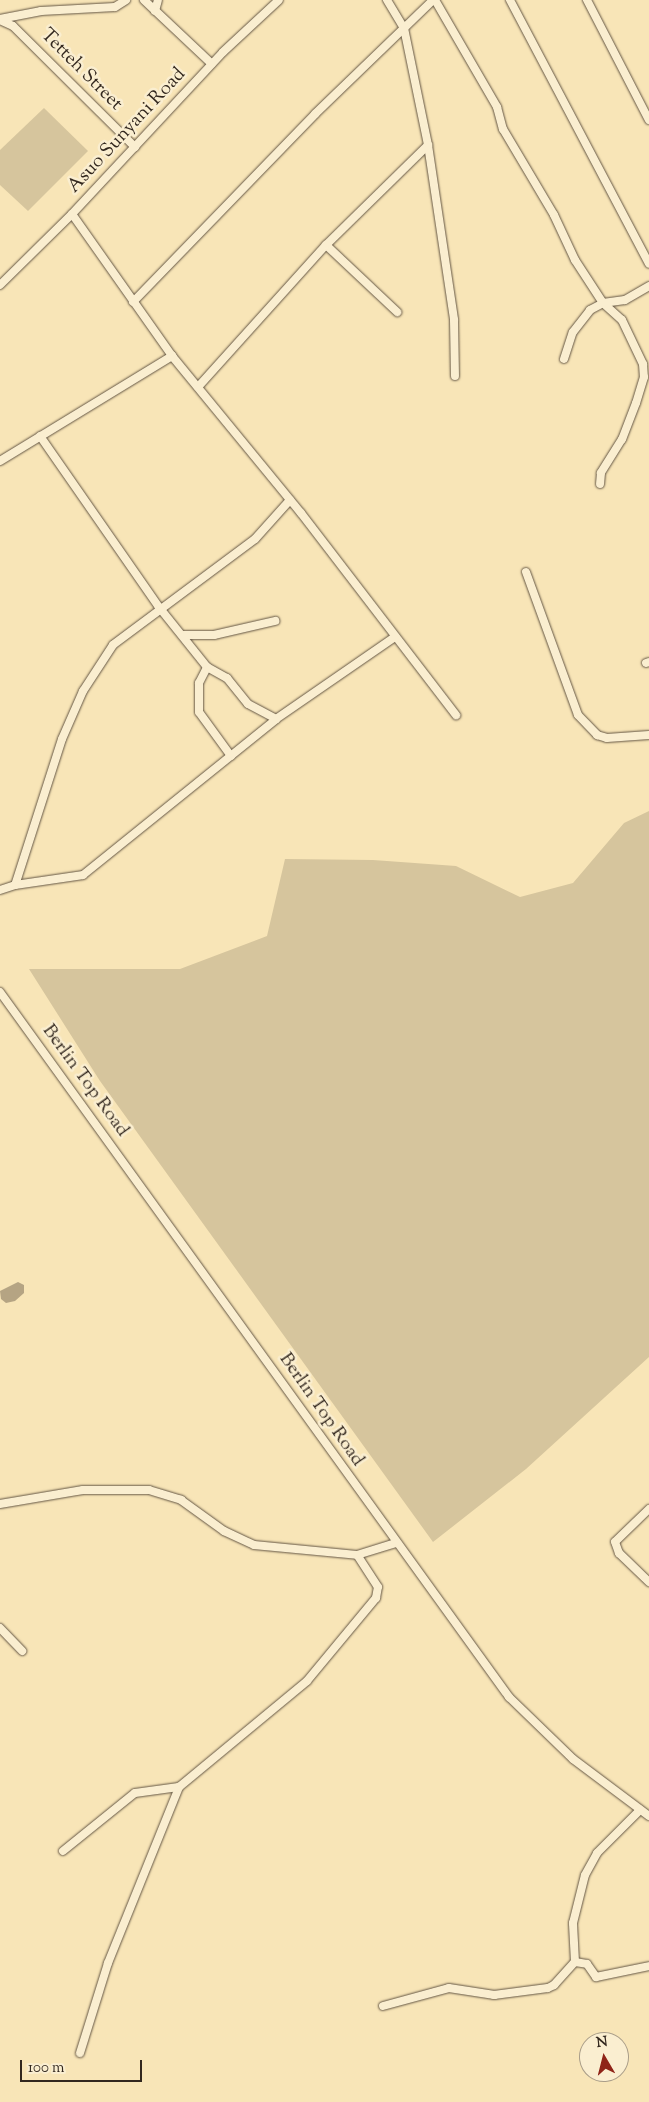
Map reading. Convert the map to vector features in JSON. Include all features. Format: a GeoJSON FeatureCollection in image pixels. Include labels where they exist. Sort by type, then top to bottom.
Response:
{"type":"FeatureCollection","features":[{"type":"Feature","properties":{"kind":"street"},"geometry":{"type":"LineString","coordinates":[[0,19],[41,11],[115,7],[126,0]]}},
{"type":"Feature","properties":{"kind":"street"},"geometry":{"type":"LineString","coordinates":[[144,0],[212,64]]}},
{"type":"Feature","properties":{"kind":"street"},"geometry":{"type":"LineString","coordinates":[[155,11],[158,0]]}},
{"type":"Feature","properties":{"kind":"street","name":"Asuo Sunyani Road"},"geometry":{"type":"LineString","coordinates":[[0,285],[72,214],[212,64],[279,0]]}},
{"type":"Feature","properties":{"kind":"street"},"geometry":{"type":"LineString","coordinates":[[387,0],[404,28],[428,145],[454,320],[455,376]]}},
{"type":"Feature","properties":{"kind":"street"},"geometry":{"type":"LineString","coordinates":[[133,302],[315,114],[434,0],[497,107],[502,128],[554,215],[575,260],[603,303],[622,320],[636,343],[644,377],[622,439],[601,473],[600,484]]}},
{"type":"Feature","properties":{"kind":"street"},"geometry":{"type":"LineString","coordinates":[[510,0],[649,264]]}},
{"type":"Feature","properties":{"kind":"street"},"geometry":{"type":"LineString","coordinates":[[587,0],[649,120]]}},
{"type":"Feature","properties":{"kind":"street","name":"Tetteh Street"},"geometry":{"type":"LineString","coordinates":[[0,19],[13,26],[136,147]]}},
{"type":"Feature","properties":{"kind":"street"},"geometry":{"type":"LineString","coordinates":[[198,388],[326,245],[428,145]]}},
{"type":"Feature","properties":{"kind":"street"},"geometry":{"type":"LineString","coordinates":[[72,214],[172,356],[290,500],[456,715]]}},
{"type":"Feature","properties":{"kind":"street"},"geometry":{"type":"LineString","coordinates":[[326,245],[397,312]]}},
{"type":"Feature","properties":{"kind":"street"},"geometry":{"type":"LineString","coordinates":[[564,359],[565,348],[579,322],[590,310],[603,303],[625,300],[649,286]]}},
{"type":"Feature","properties":{"kind":"street"},"geometry":{"type":"LineString","coordinates":[[0,461],[172,356]]}},
{"type":"Feature","properties":{"kind":"street"},"geometry":{"type":"LineString","coordinates":[[40,436],[160,607],[207,667],[227,678],[248,704],[276,719]]}},
{"type":"Feature","properties":{"kind":"street"},"geometry":{"type":"LineString","coordinates":[[15,885],[62,739],[83,691],[113,645],[160,607],[255,539],[290,500]]}},
{"type":"Feature","properties":{"kind":"street"},"geometry":{"type":"LineString","coordinates":[[526,572],[578,715],[597,735],[607,738],[649,735]]}},
{"type":"Feature","properties":{"kind":"street"},"geometry":{"type":"LineString","coordinates":[[183,635],[214,636],[275,621]]}},
{"type":"Feature","properties":{"kind":"street"},"geometry":{"type":"LineString","coordinates":[[0,890],[15,885],[83,875],[276,719],[395,637]]}},
{"type":"Feature","properties":{"kind":"street"},"geometry":{"type":"LineString","coordinates":[[207,667],[200,683],[199,712],[230,756]]}},
{"type":"Feature","properties":{"kind":"street","name":"Berlin Top Road"},"geometry":{"type":"LineString","coordinates":[[0,992],[509,1697],[573,1759],[649,1816]]}},
{"type":"Feature","properties":{"kind":"street"},"geometry":{"type":"LineString","coordinates":[[0,1504],[83,1490],[149,1490],[181,1500],[242,1542],[266,1547],[357,1554],[396,1543]]}},
{"type":"Feature","properties":{"kind":"street"},"geometry":{"type":"LineString","coordinates":[[649,1509],[615,1542],[619,1554],[649,1582]]}},
{"type":"Feature","properties":{"kind":"street"},"geometry":{"type":"LineString","coordinates":[[80,2053],[108,1963],[179,1787],[307,1681],[373,1603],[378,1587],[357,1554]]}},
{"type":"Feature","properties":{"kind":"street"},"geometry":{"type":"LineString","coordinates":[[0,1628],[22,1651]]}},
{"type":"Feature","properties":{"kind":"street"},"geometry":{"type":"LineString","coordinates":[[63,1851],[135,1793],[179,1787]]}},
{"type":"Feature","properties":{"kind":"street"},"geometry":{"type":"LineString","coordinates":[[383,2006],[449,1988],[494,1995],[548,1988],[554,1985],[575,1962],[572,1923],[585,1875],[597,1853],[640,1810]]}},
{"type":"Feature","properties":{"kind":"street"},"geometry":{"type":"LineString","coordinates":[[575,1962],[587,1964],[596,1977],[649,1966]]}},
{"type":"Feature","properties":{"kind":"shaded area"},"geometry":{"type":"Polygon","coordinates":[[[44,108],[88,151],[28,211],[0,185],[0,150],[44,108]]]}},
{"type":"Feature","properties":{"kind":"shaded area"},"geometry":{"type":"Polygon","coordinates":[[[649,811],[649,1357],[526,1469],[433,1542],[100,1081],[29,969],[180,969],[267,936],[285,859],[373,860],[456,866],[520,897],[573,883],[624,823],[649,811]]]}},
{"type":"Feature","properties":{"kind":"shaded area"},"geometry":{"type":"Polygon","coordinates":[[[18,1282],[24,1285],[24,1293],[15,1301],[6,1303],[1,1299],[0,1291],[18,1282]]]}}]}
